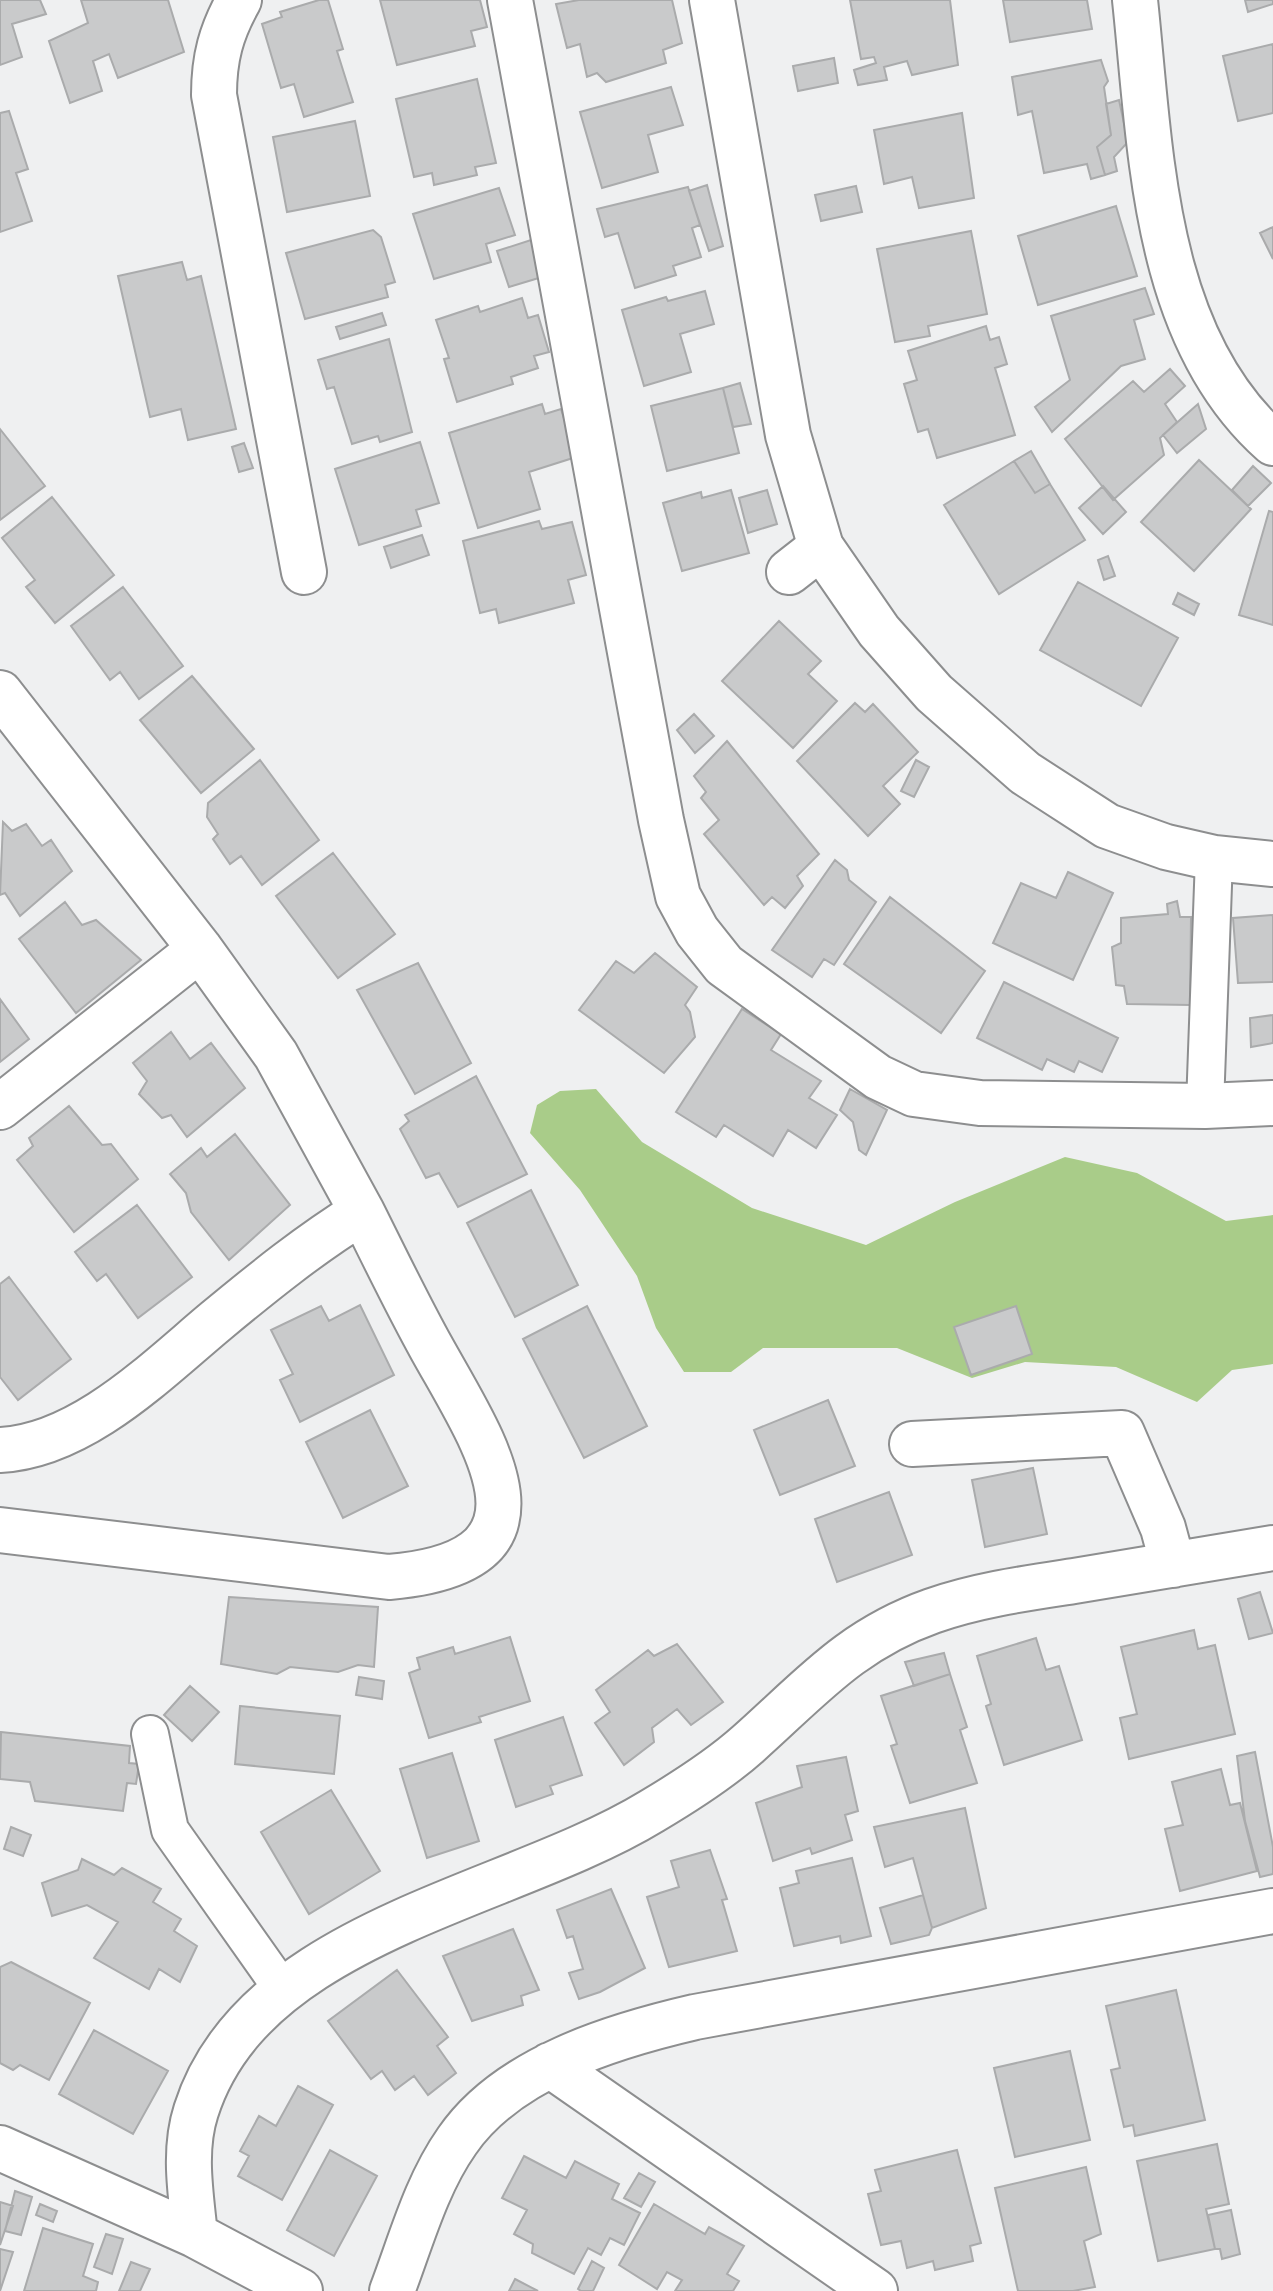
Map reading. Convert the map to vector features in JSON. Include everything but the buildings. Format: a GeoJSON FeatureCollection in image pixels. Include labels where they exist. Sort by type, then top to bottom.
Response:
{"type":"FeatureCollection","features":[{"type":"Feature","properties":{"kind":"street"},"geometry":{"type":"LineString","coordinates":[[239,0],[225,23],[214,59],[214,95],[304,572]]}},
{"type":"Feature","properties":{"kind":"street"},"geometry":{"type":"LineString","coordinates":[[510,0],[652,773],[678,896],[697,931],[724,965],[878,1077],[914,1094],[980,1103],[1205,1106],[1273,1103]]}},
{"type":"Feature","properties":{"kind":"street"},"geometry":{"type":"LineString","coordinates":[[712,0],[788,435],[805,560],[879,631],[934,693],[1025,773],[1107,826],[1166,847],[1214,858],[1273,864]]}},
{"type":"Feature","properties":{"kind":"street"},"geometry":{"type":"LineString","coordinates":[[1135,0],[1155,184],[1184,314],[1220,380],[1250,423],[1273,443]]}},
{"type":"Feature","properties":{"kind":"street"},"geometry":{"type":"LineString","coordinates":[[0,693],[200,949],[276,1055],[480,1434],[498,1477],[497,1521],[485,1542],[448,1568],[389,1577],[0,1530]]}},
{"type":"Feature","properties":{"kind":"street"},"geometry":{"type":"LineString","coordinates":[[0,1107],[200,949]]}},
{"type":"Feature","properties":{"kind":"street"},"geometry":{"type":"LineString","coordinates":[[0,1450],[20,1449],[52,1438],[120,1401],[319,1239],[362,1212]]}},
{"type":"Feature","properties":{"kind":"street"},"geometry":{"type":"LineString","coordinates":[[912,1444],[1122,1433],[1163,1528],[1173,1565]]}},
{"type":"Feature","properties":{"kind":"street"},"geometry":{"type":"LineString","coordinates":[[195,2235],[188,2163],[195,2114],[213,2067],[283,1990],[315,1965],[388,1928],[565,1856],[651,1812],[745,1747],[838,1659],[896,1626],[934,1610],[1026,1589],[1273,1548]]}},
{"type":"Feature","properties":{"kind":"street"},"geometry":{"type":"LineString","coordinates":[[392,2291],[436,2174],[458,2139],[482,2112],[550,2065],[615,2036],[695,2017],[1273,1911]]}},
{"type":"Feature","properties":{"kind":"street"},"geometry":{"type":"LineString","coordinates":[[550,2065],[875,2291]]}},
{"type":"Feature","properties":{"kind":"street"},"geometry":{"type":"LineString","coordinates":[[0,2148],[195,2235],[300,2291]]}},
{"type":"Feature","properties":{"kind":"lane"},"geometry":{"type":"LineString","coordinates":[[1205,1106],[1214,858]]}},
{"type":"Feature","properties":{"kind":"lane"},"geometry":{"type":"LineString","coordinates":[[150,1734],[170,1830],[283,1990]]}},
{"type":"Feature","properties":{"kind":"green space"},"geometry":{"type":"Polygon","coordinates":[[[596,1089],[642,1142],[752,1208],[866,1245],[955,1202],[1065,1157],[1137,1173],[1226,1221],[1273,1215],[1273,1364],[1232,1370],[1197,1402],[1116,1367],[1025,1362],[972,1378],[897,1348],[763,1348],[731,1372],[684,1372],[656,1328],[637,1276],[580,1190],[530,1133],[537,1105],[560,1091],[596,1089]]]}}]}
